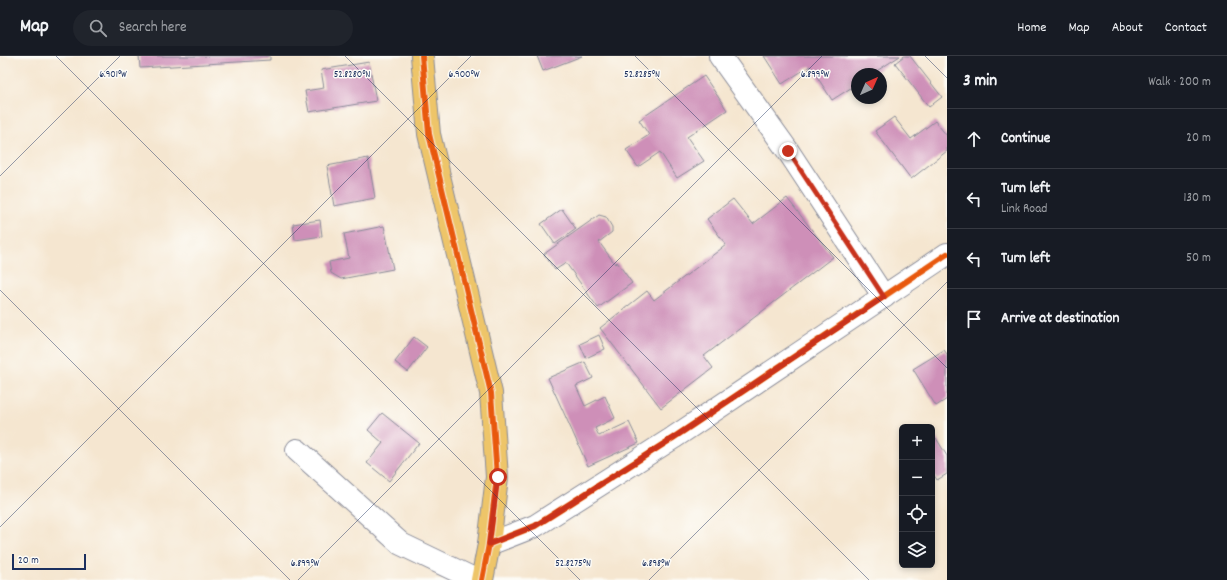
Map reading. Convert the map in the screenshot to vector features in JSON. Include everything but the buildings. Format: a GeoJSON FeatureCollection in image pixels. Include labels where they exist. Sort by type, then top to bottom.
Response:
{"type":"FeatureCollection","features":[{"type":"Feature","properties":{"kind":"main road"},"geometry":{"type":"LineString","coordinates":[[422,56],[429,134],[491,393],[498,477],[489,544],[482,580]]}},
{"type":"Feature","properties":{"kind":"street"},"geometry":{"type":"LineString","coordinates":[[720,56],[788,151],[884,297]]}},
{"type":"Feature","properties":{"kind":"street"},"geometry":{"type":"LineString","coordinates":[[489,544],[535,526],[673,438],[947,254]]}},
{"type":"Feature","properties":{"kind":"street"},"geometry":{"type":"LineString","coordinates":[[298,450],[401,544],[476,580]]}},
{"type":"Feature","properties":{"kind":"cycle path"},"geometry":{"type":"LineString","coordinates":[[422,56],[429,134],[491,393],[497,477],[489,544],[482,580]]}},
{"type":"Feature","properties":{"kind":"cycle path"},"geometry":{"type":"LineString","coordinates":[[489,544],[535,526],[673,438],[947,254]]}},
{"type":"Feature","properties":{"kind":"route"},"geometry":{"type":"LineString","coordinates":[[498,477],[489,544],[535,526],[673,438],[884,297],[788,151]]}}]}
